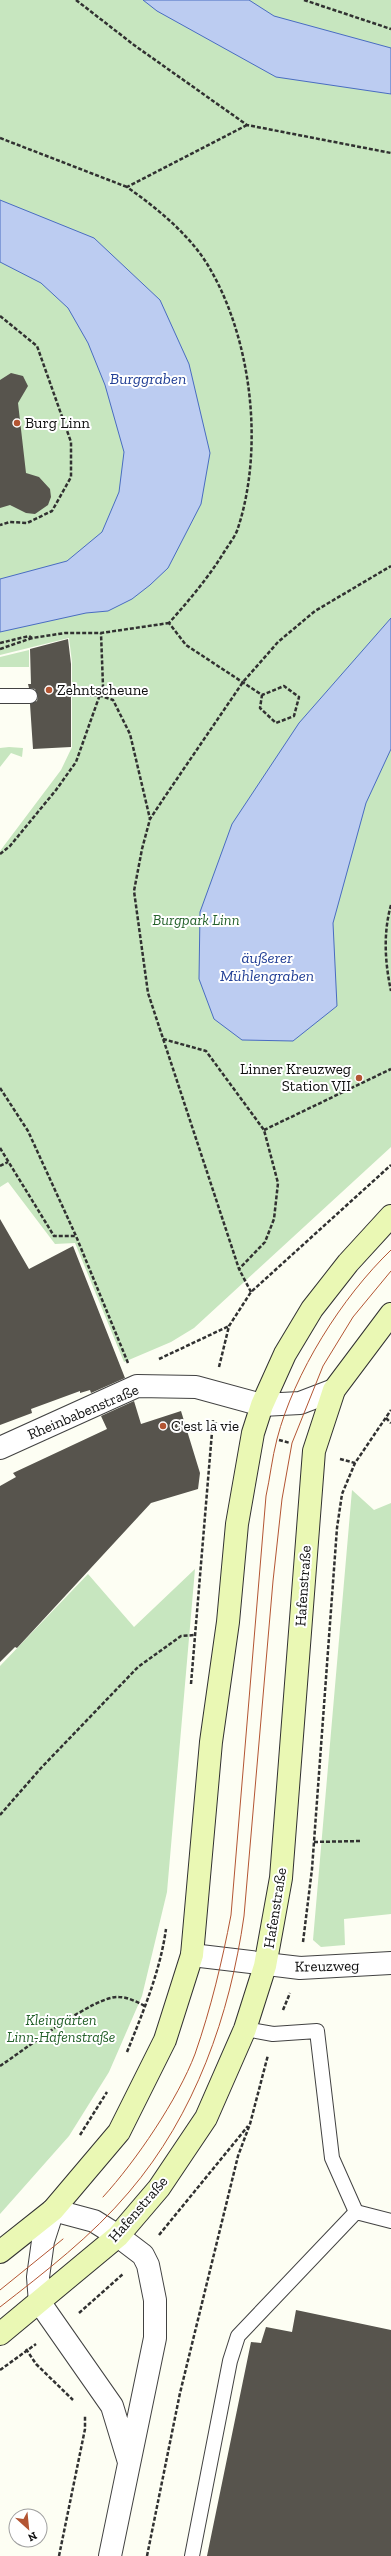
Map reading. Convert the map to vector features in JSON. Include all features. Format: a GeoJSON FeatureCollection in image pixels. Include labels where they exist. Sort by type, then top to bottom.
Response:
{"type":"FeatureCollection","features":[{"type":"Feature","properties":{"kind":"main road"},"geometry":{"type":"LineString","coordinates":[[0,2252],[53,2210],[119,2132],[165,2040],[192,1955],[211,1742],[228,1622],[237,1524],[253,1433],[262,1405],[285,1354],[312,1309],[348,1263],[391,1216]]}},
{"type":"Feature","properties":{"kind":"main road"},"geometry":{"type":"LineString","coordinates":[[334,1390],[391,1314]]}},
{"type":"Feature","properties":{"kind":"main road","name":"Hafenstraße"},"geometry":{"type":"LineString","coordinates":[[0,2334],[40,2303],[118,2236],[159,2188],[206,2118],[245,2029],[265,1966],[281,1878],[314,1451],[334,1390]]}},
{"type":"Feature","properties":{"kind":"street","name":"Rheinbabenstraße"},"geometry":{"type":"LineString","coordinates":[[0,1448],[137,1386],[196,1387],[262,1405],[300,1403],[334,1390]]}},
{"type":"Feature","properties":{"kind":"street","name":"Kreuzweg"},"geometry":{"type":"LineString","coordinates":[[192,1955],[265,1966],[300,1968],[391,1963]]}},
{"type":"Feature","properties":{"kind":"street"},"geometry":{"type":"LineString","coordinates":[[110,2556],[155,2338],[155,2300],[148,2264],[143,2255],[118,2236],[94,2221],[53,2210],[43,2241],[38,2277],[40,2303],[112,2406],[129,2462]]}},
{"type":"Feature","properties":{"kind":"lane"},"geometry":{"type":"LineString","coordinates":[[0,696],[30,696]]}},
{"type":"Feature","properties":{"kind":"lane"},"geometry":{"type":"LineString","coordinates":[[245,2029],[273,2034],[317,2031],[332,2158],[356,2212]]}},
{"type":"Feature","properties":{"kind":"lane"},"geometry":{"type":"LineString","coordinates":[[356,2212],[391,2221]]}},
{"type":"Feature","properties":{"kind":"lane"},"geometry":{"type":"LineString","coordinates":[[192,2556],[230,2361],[238,2336],[356,2212]]}},
{"type":"Feature","properties":{"kind":"path"},"geometry":{"type":"LineString","coordinates":[[76,0],[134,45],[247,124],[391,153]]}},
{"type":"Feature","properties":{"kind":"path"},"geometry":{"type":"LineString","coordinates":[[304,0],[391,29]]}},
{"type":"Feature","properties":{"kind":"path"},"geometry":{"type":"LineString","coordinates":[[127,187],[247,124]]}},
{"type":"Feature","properties":{"kind":"path"},"geometry":{"type":"LineString","coordinates":[[0,138],[127,187],[170,220],[208,266],[225,298],[235,328],[249,393],[252,461],[238,529],[208,579],[169,623],[101,633],[65,634],[32,638],[0,649]]}},
{"type":"Feature","properties":{"kind":"path"},"geometry":{"type":"LineString","coordinates":[[0,316],[37,346],[72,442],[71,477],[52,510],[27,523],[10,522],[0,525]]}},
{"type":"Feature","properties":{"kind":"path"},"geometry":{"type":"LineString","coordinates":[[251,1292],[239,1269],[148,993],[134,891],[150,819],[243,682],[278,642],[315,611],[391,566]]}},
{"type":"Feature","properties":{"kind":"path"},"geometry":{"type":"LineString","coordinates":[[169,623],[186,645],[262,696]]}},
{"type":"Feature","properties":{"kind":"path"},"geometry":{"type":"LineString","coordinates":[[0,854],[10,846],[56,790],[76,762],[101,696],[103,686],[101,633]]}},
{"type":"Feature","properties":{"kind":"path"},"geometry":{"type":"LineString","coordinates":[[0,643],[29,636],[32,638]]}},
{"type":"Feature","properties":{"kind":"path"},"geometry":{"type":"LineString","coordinates":[[284,686],[299,697],[294,716],[276,723],[260,708],[262,696],[284,686]]}},
{"type":"Feature","properties":{"kind":"path"},"geometry":{"type":"LineString","coordinates":[[69,695],[101,696],[113,700],[130,734],[150,819]]}},
{"type":"Feature","properties":{"kind":"path"},"geometry":{"type":"LineString","coordinates":[[391,905],[385,937],[387,972],[391,991]]}},
{"type":"Feature","properties":{"kind":"path"},"geometry":{"type":"LineString","coordinates":[[163,1039],[206,1051],[264,1130],[278,1182],[274,1219],[265,1242],[239,1269]]}},
{"type":"Feature","properties":{"kind":"path"},"geometry":{"type":"LineString","coordinates":[[264,1130],[391,1069]]}},
{"type":"Feature","properties":{"kind":"path"},"geometry":{"type":"LineString","coordinates":[[0,1088],[28,1131],[76,1236],[137,1386]]}},
{"type":"Feature","properties":{"kind":"path"},"geometry":{"type":"LineString","coordinates":[[0,1148],[54,1236],[76,1236]]}},
{"type":"Feature","properties":{"kind":"path"},"geometry":{"type":"LineString","coordinates":[[0,1166],[8,1162]]}},
{"type":"Feature","properties":{"kind":"path"},"geometry":{"type":"LineString","coordinates":[[214,1391],[230,1326],[251,1292],[391,1165]]}},
{"type":"Feature","properties":{"kind":"path"},"geometry":{"type":"LineString","coordinates":[[137,1386],[150,1363],[230,1326]]}},
{"type":"Feature","properties":{"kind":"path"},"geometry":{"type":"LineString","coordinates":[[190,1688],[213,1423],[253,1433],[355,1463],[391,1410]]}},
{"type":"Feature","properties":{"kind":"path"},"geometry":{"type":"LineString","coordinates":[[386,1418],[391,1423]]}},
{"type":"Feature","properties":{"kind":"path"},"geometry":{"type":"LineString","coordinates":[[0,1815],[41,1768],[138,1666],[181,1636],[195,1635]]}},
{"type":"Feature","properties":{"kind":"path"},"geometry":{"type":"LineString","coordinates":[[314,1842],[360,1841]]}},
{"type":"Feature","properties":{"kind":"path"},"geometry":{"type":"LineString","coordinates":[[126,2055],[145,2006],[163,1948],[166,1926]]}},
{"type":"Feature","properties":{"kind":"path"},"geometry":{"type":"LineString","coordinates":[[0,2066],[48,2033],[103,1999],[118,1996],[145,2006]]}},
{"type":"Feature","properties":{"kind":"path"},"geometry":{"type":"LineString","coordinates":[[77,2138],[110,2088]]}},
{"type":"Feature","properties":{"kind":"path"},"geometry":{"type":"LineString","coordinates":[[57,2329],[98,2298],[143,2255],[250,2124],[238,2156],[182,2386],[147,2556]]}},
{"type":"Feature","properties":{"kind":"path"},"geometry":{"type":"LineString","coordinates":[[0,2370],[27,2350],[36,2364],[77,2403]]}},
{"type":"Feature","properties":{"kind":"path"},"geometry":{"type":"LineString","coordinates":[[59,2556],[85,2428],[85,2414],[81,2409]]}},
{"type":"Feature","properties":{"kind":"green space","name":"Burgpark Linn"},"geometry":{"type":"Polygon","coordinates":[[[0,0],[391,0],[391,1147],[194,1328],[171,1342],[124,1362],[75,1243],[55,1244],[8,1182],[0,1187],[0,851],[61,770],[72,747],[72,662],[69,638],[0,655],[0,0]]]}},
{"type":"Feature","properties":{"kind":"green space"},"geometry":{"type":"Polygon","coordinates":[[[29,650],[29,667],[0,667],[0,657],[29,650]]]}},
{"type":"Feature","properties":{"kind":"green space"},"geometry":{"type":"Polygon","coordinates":[[[0,748],[23,748],[22,757],[11,753],[0,767],[0,748]]]}},
{"type":"Feature","properties":{"kind":"green space"},"geometry":{"type":"Polygon","coordinates":[[[352,1490],[374,1510],[391,1503],[391,1914],[344,1919],[345,1945],[321,1947],[313,1940],[352,1490]]]}},
{"type":"Feature","properties":{"kind":"green space","name":"Kleingärten Linn-Hafenstraße"},"geometry":{"type":"Polygon","coordinates":[[[195,1569],[167,1892],[142,1996],[109,2072],[69,2136],[0,2214],[0,1666],[88,1574],[134,1627],[195,1569]]]}},
{"type":"Feature","properties":{"kind":"water"},"geometry":{"type":"Polygon","coordinates":[[[143,0],[249,0],[274,16],[391,48],[391,94],[276,77],[157,11],[143,0]]]}},
{"type":"Feature","properties":{"kind":"water","name":"Burggraben"},"geometry":{"type":"Polygon","coordinates":[[[0,200],[94,238],[160,300],[189,364],[210,453],[201,504],[168,568],[150,585],[132,599],[108,611],[86,613],[0,632],[0,579],[67,561],[102,532],[119,492],[124,452],[105,385],[88,343],[68,308],[41,283],[0,262],[0,200]]]}},
{"type":"Feature","properties":{"kind":"water","name":"äußerer Mühlengraben"},"geometry":{"type":"Polygon","coordinates":[[[391,618],[391,749],[366,803],[333,923],[337,1006],[293,1041],[242,1040],[214,1019],[199,979],[200,912],[232,824],[299,723],[391,618]]]}},
{"type":"Feature","properties":{"kind":"building","name":"Burg Linn"},"geometry":{"type":"Polygon","coordinates":[[[11,373],[23,376],[28,386],[18,403],[26,473],[39,477],[50,489],[51,497],[48,505],[35,514],[26,513],[10,505],[0,508],[0,380],[11,373]]]}},
{"type":"Feature","properties":{"kind":"building","name":"Zehntscheune"},"geometry":{"type":"Polygon","coordinates":[[[68,639],[71,664],[71,747],[33,749],[30,704],[37,701],[38,696],[35,689],[29,688],[28,684],[31,684],[30,649],[68,639]]]}},
{"type":"Feature","properties":{"kind":"building"},"geometry":{"type":"Polygon","coordinates":[[[0,1219],[29,1269],[73,1246],[125,1378],[91,1393],[90,1390],[80,1393],[80,1391],[31,1409],[32,1413],[0,1425],[0,1219]]]}},
{"type":"Feature","properties":{"kind":"building"},"geometry":{"type":"Polygon","coordinates":[[[134,1401],[141,1424],[181,1411],[200,1473],[198,1489],[151,1503],[17,1648],[15,1647],[0,1662],[0,1486],[16,1477],[13,1473],[107,1429],[101,1416],[134,1401]]]}},
{"type":"Feature","properties":{"kind":"building"},"geometry":{"type":"Polygon","coordinates":[[[296,2310],[391,2330],[391,2556],[207,2556],[251,2342],[261,2343],[266,2327],[292,2332],[296,2310]]]}},
{"type":"Feature","properties":{"kind":"tram line"},"geometry":{"type":"LineString","coordinates":[[103,2197],[129,2166],[155,2129],[188,2072],[206,2019],[220,1968],[231,1915],[266,1496],[277,1439],[295,1388],[322,1337],[355,1290],[391,1250]]}},
{"type":"Feature","properties":{"kind":"tram line"},"geometry":{"type":"LineString","coordinates":[[0,2307],[51,2267],[100,2224],[129,2192],[152,2162],[173,2130],[191,2097],[206,2062],[219,2027],[229,1990],[238,1953],[244,1916],[273,1581],[282,1499],[292,1443],[323,1366],[353,1317],[391,1271]]}},
{"type":"Feature","properties":{"kind":"tram line"},"geometry":{"type":"LineString","coordinates":[[0,2290],[63,2239]]}},
{"type":"Feature","properties":{"kind":"place","name":"Burg Linn"},"geometry":{"type":"Point","coordinates":[17,423]}},
{"type":"Feature","properties":{"kind":"place","name":"Zehntscheune"},"geometry":{"type":"Point","coordinates":[49,690]}},
{"type":"Feature","properties":{"kind":"place","name":"Linner Kreuzweg Station VII"},"geometry":{"type":"Point","coordinates":[359,1078]}},
{"type":"Feature","properties":{"kind":"place","name":"C'est la vie"},"geometry":{"type":"Point","coordinates":[163,1426]}}]}
